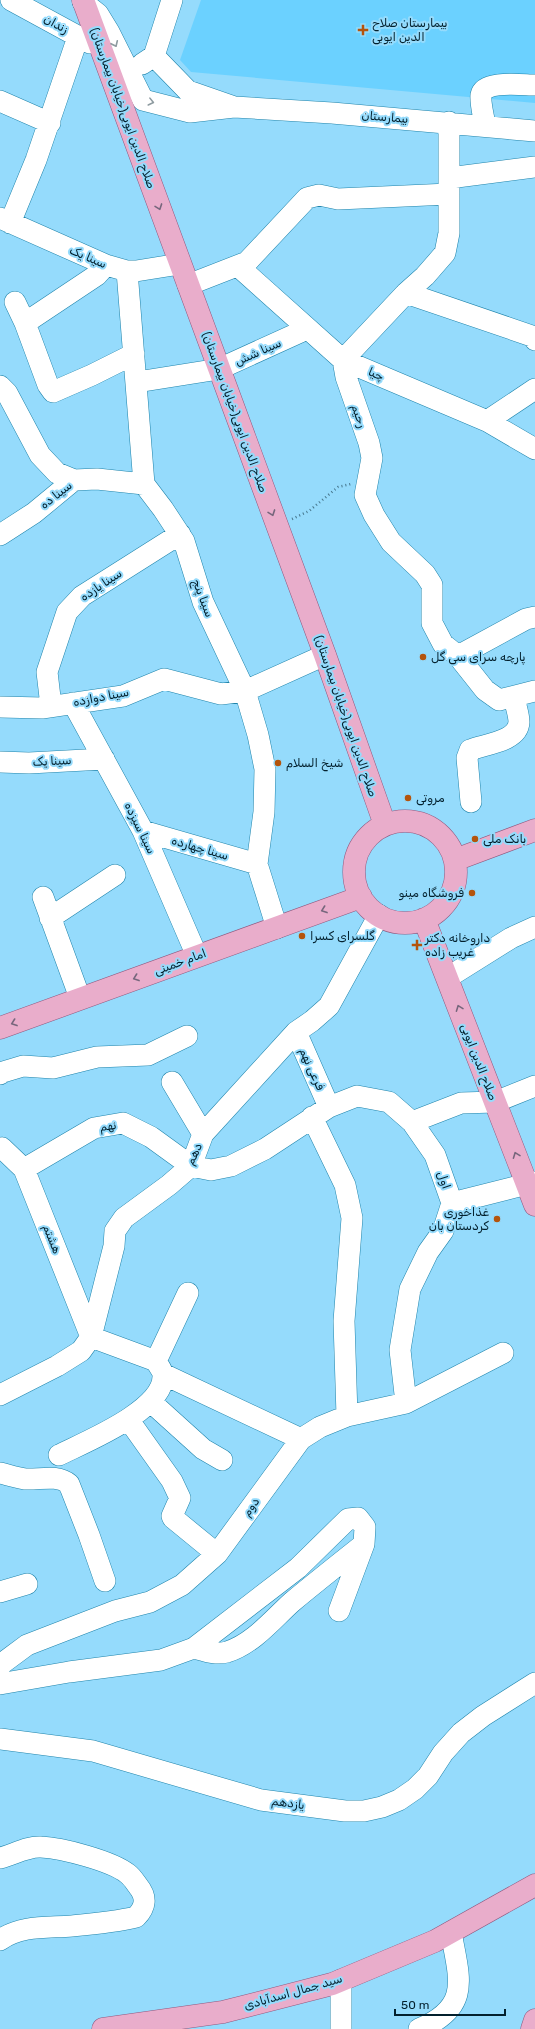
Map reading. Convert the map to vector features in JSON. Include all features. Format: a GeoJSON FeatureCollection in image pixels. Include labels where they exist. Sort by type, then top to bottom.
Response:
{"type":"FeatureCollection","features":[{"type":"Feature","properties":{"kind":"main road","name":"صلاح الدین ایوبی(خیابان بیمارستان)"},"geometry":{"type":"LineString","coordinates":[[83,1],[325,655],[385,825]]}},
{"type":"Feature","properties":{"kind":"main road"},"geometry":{"type":"LineString","coordinates":[[399,821],[414,822],[428,826],[445,841],[454,860],[456,872],[450,895],[443,905],[424,919],[401,922],[379,915],[368,907],[361,897],[356,884],[354,870],[357,856],[363,843],[372,832],[385,825],[399,821]]}},
{"type":"Feature","properties":{"kind":"main road"},"geometry":{"type":"LineString","coordinates":[[454,860],[535,830]]}},
{"type":"Feature","properties":{"kind":"main road","name":"امام خمینی"},"geometry":{"type":"LineString","coordinates":[[0,1028],[361,897]]}},
{"type":"Feature","properties":{"kind":"main road","name":"صلاح الدین ایوبی"},"geometry":{"type":"LineString","coordinates":[[424,919],[495,1102],[531,1183],[535,1205]]}},
{"type":"Feature","properties":{"kind":"main road","name":"سید جمال اسدآبادی"},"geometry":{"type":"LineString","coordinates":[[103,2029],[223,2012],[341,1980],[435,1941],[535,1884]]}},
{"type":"Feature","properties":{"kind":"main road"},"geometry":{"type":"LineString","coordinates":[[532,2029],[535,2020]]}},
{"type":"Feature","properties":{"kind":"street","name":"زندان"},"geometry":{"type":"LineString","coordinates":[[11,0],[101,49]]}},
{"type":"Feature","properties":{"kind":"street"},"geometry":{"type":"LineString","coordinates":[[128,72],[154,56],[172,0]]}},
{"type":"Feature","properties":{"kind":"street"},"geometry":{"type":"LineString","coordinates":[[83,1],[98,14],[109,32],[143,100],[190,112],[234,107]]}},
{"type":"Feature","properties":{"kind":"street"},"geometry":{"type":"LineString","coordinates":[[5,221],[50,123],[78,37]]}},
{"type":"Feature","properties":{"kind":"street"},"geometry":{"type":"LineString","coordinates":[[154,56],[188,91],[234,107]]}},
{"type":"Feature","properties":{"kind":"street"},"geometry":{"type":"LineString","coordinates":[[485,126],[481,96],[484,89],[490,85],[535,85]]}},
{"type":"Feature","properties":{"kind":"street"},"geometry":{"type":"LineString","coordinates":[[0,101],[50,123]]}},
{"type":"Feature","properties":{"kind":"street","name":"بیمارستان"},"geometry":{"type":"LineString","coordinates":[[234,107],[449,122],[535,131]]}},
{"type":"Feature","properties":{"kind":"street"},"geometry":{"type":"LineString","coordinates":[[343,360],[406,293],[425,276],[445,253],[448,233],[449,122]]}},
{"type":"Feature","properties":{"kind":"street"},"geometry":{"type":"LineString","coordinates":[[188,285],[239,267],[247,262],[307,198],[313,195],[338,199],[449,186],[535,167]]}},
{"type":"Feature","properties":{"kind":"street","name":"سینا یک"},"geometry":{"type":"LineString","coordinates":[[5,221],[106,265],[128,271],[180,264]]}},
{"type":"Feature","properties":{"kind":"street"},"geometry":{"type":"LineString","coordinates":[[25,322],[97,275],[106,265]]}},
{"type":"Feature","properties":{"kind":"street","name":"چیا"},"geometry":{"type":"LineString","coordinates":[[239,267],[343,360],[487,421],[535,449]]}},
{"type":"Feature","properties":{"kind":"street"},"geometry":{"type":"LineString","coordinates":[[128,271],[144,484]]}},
{"type":"Feature","properties":{"kind":"street"},"geometry":{"type":"LineString","coordinates":[[406,293],[532,336],[535,340]]}},
{"type":"Feature","properties":{"kind":"street"},"geometry":{"type":"LineString","coordinates":[[15,302],[25,322],[48,386],[52,392],[92,375],[134,354]]}},
{"type":"Feature","properties":{"kind":"street","name":"سینا شش"},"geometry":{"type":"LineString","coordinates":[[137,382],[219,369],[307,329]]}},
{"type":"Feature","properties":{"kind":"street","name":"رحیم"},"geometry":{"type":"LineString","coordinates":[[343,360],[346,377],[369,443],[372,458],[365,495],[374,515],[391,542],[425,574],[432,585],[432,623],[443,644],[458,656],[485,690],[506,698]]}},
{"type":"Feature","properties":{"kind":"street"},"geometry":{"type":"LineString","coordinates":[[0,386],[7,393],[40,455],[57,473],[74,480]]}},
{"type":"Feature","properties":{"kind":"street"},"geometry":{"type":"LineString","coordinates":[[487,421],[535,389]]}},
{"type":"Feature","properties":{"kind":"street","name":"سینا ده"},"geometry":{"type":"LineString","coordinates":[[0,535],[34,513],[74,480],[97,479],[144,484]]}},
{"type":"Feature","properties":{"kind":"street","name":"سینا پنج"},"geometry":{"type":"LineString","coordinates":[[144,484],[164,508],[184,541],[203,602],[245,691],[258,735],[265,769],[264,812],[257,864],[277,928]]}},
{"type":"Feature","properties":{"kind":"street","name":"سینا یازده"},"geometry":{"type":"LineString","coordinates":[[51,706],[47,672],[67,612],[82,596],[180,534]]}},
{"type":"Feature","properties":{"kind":"street"},"geometry":{"type":"LineString","coordinates":[[458,656],[526,619],[535,616]]}},
{"type":"Feature","properties":{"kind":"street","name":"سینا دوازده"},"geometry":{"type":"LineString","coordinates":[[0,707],[51,706],[122,696],[164,679],[221,694],[245,691],[325,655]]}},
{"type":"Feature","properties":{"kind":"street"},"geometry":{"type":"LineString","coordinates":[[471,802],[467,758],[470,750],[508,738],[515,732],[519,722],[506,698],[535,691]]}},
{"type":"Feature","properties":{"kind":"street","name":"سینا سیزده"},"geometry":{"type":"LineString","coordinates":[[73,703],[143,831],[197,956]]}},
{"type":"Feature","properties":{"kind":"street","name":"سینا یک"},"geometry":{"type":"LineString","coordinates":[[0,762],[29,763],[104,759]]}},
{"type":"Feature","properties":{"kind":"street","name":"سینا چهارده"},"geometry":{"type":"LineString","coordinates":[[143,831],[257,864]]}},
{"type":"Feature","properties":{"kind":"street"},"geometry":{"type":"LineString","coordinates":[[50,918],[115,875]]}},
{"type":"Feature","properties":{"kind":"street"},"geometry":{"type":"LineString","coordinates":[[43,897],[80,998]]}},
{"type":"Feature","properties":{"kind":"street","name":"دهم"},"geometry":{"type":"LineString","coordinates":[[0,1395],[58,1366],[81,1351],[90,1337],[114,1246],[115,1231],[124,1218],[169,1185],[190,1166],[202,1134],[296,1032],[312,1021],[329,1006],[379,915]]}},
{"type":"Feature","properties":{"kind":"street"},"geometry":{"type":"LineString","coordinates":[[447,978],[511,938],[535,927]]}},
{"type":"Feature","properties":{"kind":"street","name":"فرعی نهم"},"geometry":{"type":"LineString","coordinates":[[296,1032],[320,1112],[345,1185],[352,1218],[344,1321],[347,1416]]}},
{"type":"Feature","properties":{"kind":"street"},"geometry":{"type":"LineString","coordinates":[[0,1074],[24,1066],[53,1068],[97,1057],[148,1055],[187,1036]]}},
{"type":"Feature","properties":{"kind":"street"},"geometry":{"type":"LineString","coordinates":[[172,1082],[202,1134]]}},
{"type":"Feature","properties":{"kind":"street"},"geometry":{"type":"LineString","coordinates":[[412,1122],[461,1103],[495,1102],[535,1086]]}},
{"type":"Feature","properties":{"kind":"street","name":"اول"},"geometry":{"type":"LineString","coordinates":[[190,1166],[211,1170],[231,1166],[265,1149],[320,1112],[357,1096],[389,1102],[412,1122],[435,1155],[452,1203],[442,1231],[428,1252],[410,1289],[400,1350],[406,1403]]}},
{"type":"Feature","properties":{"kind":"street","name":"نهم"},"geometry":{"type":"LineString","coordinates":[[24,1169],[94,1128],[123,1123],[151,1137],[190,1166]]}},
{"type":"Feature","properties":{"kind":"street","name":"هشتم"},"geometry":{"type":"LineString","coordinates":[[1,1148],[24,1169],[90,1337]]}},
{"type":"Feature","properties":{"kind":"street"},"geometry":{"type":"LineString","coordinates":[[452,1203],[531,1183]]}},
{"type":"Feature","properties":{"kind":"street"},"geometry":{"type":"LineString","coordinates":[[59,1455],[110,1430],[151,1402],[161,1386],[160,1368],[188,1293]]}},
{"type":"Feature","properties":{"kind":"street"},"geometry":{"type":"LineString","coordinates":[[90,1337],[160,1368],[301,1439]]}},
{"type":"Feature","properties":{"kind":"street","name":"دوم"},"geometry":{"type":"LineString","coordinates":[[0,1665],[27,1645],[115,1611],[150,1602],[182,1585],[217,1554],[301,1439],[320,1427],[347,1416],[406,1403],[503,1353]]}},
{"type":"Feature","properties":{"kind":"street"},"geometry":{"type":"LineString","coordinates":[[151,1402],[203,1449],[222,1460]]}},
{"type":"Feature","properties":{"kind":"street"},"geometry":{"type":"LineString","coordinates":[[128,1419],[172,1481],[180,1498],[172,1516],[217,1554]]}},
{"type":"Feature","properties":{"kind":"street"},"geometry":{"type":"LineString","coordinates":[[0,1473],[26,1479],[65,1480],[69,1484],[90,1535],[105,1582]]}},
{"type":"Feature","properties":{"kind":"street"},"geometry":{"type":"LineString","coordinates":[[0,1684],[69,1672],[161,1660],[194,1648],[298,1568],[348,1520],[358,1518],[363,1522],[365,1527],[364,1544],[339,1611]]}},
{"type":"Feature","properties":{"kind":"street"},"geometry":{"type":"LineString","coordinates":[[194,1648],[218,1654],[241,1646],[269,1625],[291,1603],[364,1544]]}},
{"type":"Feature","properties":{"kind":"street"},"geometry":{"type":"LineString","coordinates":[[0,1592],[27,1584]]}},
{"type":"Feature","properties":{"kind":"street","name":"یازدهم"},"geometry":{"type":"LineString","coordinates":[[0,1739],[93,1750],[261,1800],[344,1811],[364,1811],[382,1807],[394,1802],[415,1789],[428,1776],[443,1753],[461,1733],[483,1716],[535,1683]]}},
{"type":"Feature","properties":{"kind":"street"},"geometry":{"type":"LineString","coordinates":[[0,1858],[40,1847],[62,1850],[105,1862],[128,1874],[141,1889],[145,1898],[144,1910],[136,1917],[72,1926],[31,1928],[12,1933],[0,1940]]}},
{"type":"Feature","properties":{"kind":"street"},"geometry":{"type":"LineString","coordinates":[[419,2029],[434,2023],[442,2017],[457,1997],[459,1977],[450,1932]]}},
{"type":"Feature","properties":{"kind":"street"},"geometry":{"type":"LineString","coordinates":[[341,1980],[342,2029]]}},
{"type":"Feature","properties":{"kind":"path"},"geometry":{"type":"LineString","coordinates":[[278,527],[309,511],[338,487],[369,479]]}},
{"type":"Feature","properties":{"kind":"shaded area","name":"بیمارستان صلاح الدین ایوبی"},"geometry":{"type":"Polygon","coordinates":[[[201,0],[535,0],[535,103],[191,72],[180,60],[201,0]]]}},
{"type":"Feature","properties":{"kind":"place","name":"بیمارستان صلاح الدین ایوبی"},"geometry":{"type":"Point","coordinates":[363,30]}},
{"type":"Feature","properties":{"kind":"place","name":"پارچه سرای سی گل"},"geometry":{"type":"Point","coordinates":[423,657]}},
{"type":"Feature","properties":{"kind":"place","name":"شیخ السلام"},"geometry":{"type":"Point","coordinates":[278,763]}},
{"type":"Feature","properties":{"kind":"place","name":"مروتی"},"geometry":{"type":"Point","coordinates":[408,798]}},
{"type":"Feature","properties":{"kind":"place","name":"بانک ملی"},"geometry":{"type":"Point","coordinates":[475,839]}},
{"type":"Feature","properties":{"kind":"place","name":"فروشگاه مینو"},"geometry":{"type":"Point","coordinates":[472,893]}},
{"type":"Feature","properties":{"kind":"place","name":"گلسرای کسرا"},"geometry":{"type":"Point","coordinates":[302,936]}},
{"type":"Feature","properties":{"kind":"place","name":"داروخانه دکتر غریب زاده"},"geometry":{"type":"Point","coordinates":[417,945]}},
{"type":"Feature","properties":{"kind":"place","name":"غذاخوری کردستان بان"},"geometry":{"type":"Point","coordinates":[497,1219]}}]}
